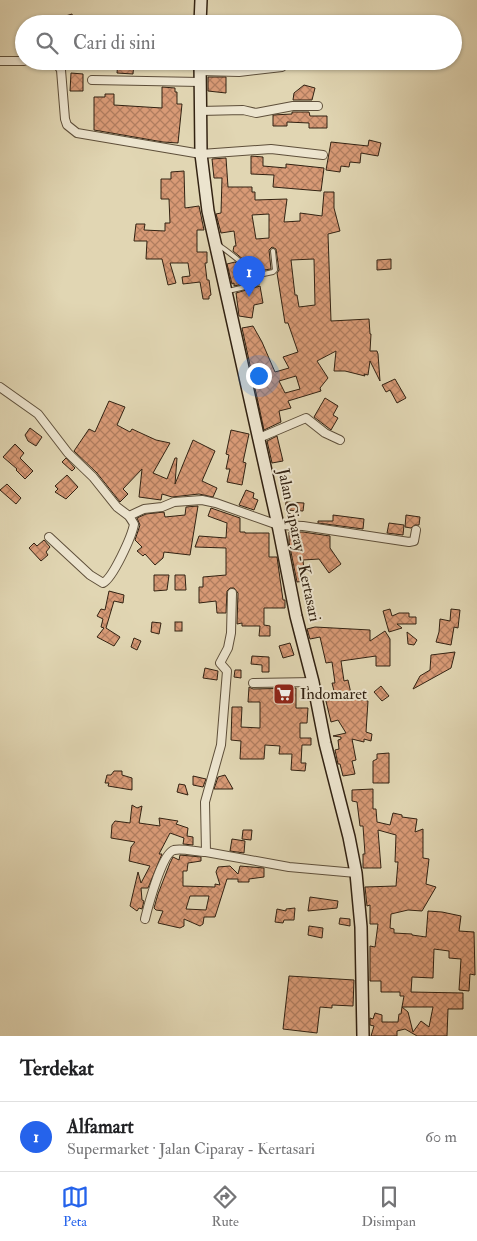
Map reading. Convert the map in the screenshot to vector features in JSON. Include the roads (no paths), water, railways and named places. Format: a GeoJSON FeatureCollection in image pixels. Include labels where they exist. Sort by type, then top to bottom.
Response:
{"type":"FeatureCollection","features":[{"type":"Feature","properties":{"kind":"main road"},"geometry":{"type":"LineString","coordinates":[[200,15],[201,0]]}},
{"type":"Feature","properties":{"kind":"main road","name":"Jalan Ciparay - Kertasari"},"geometry":{"type":"LineString","coordinates":[[200,71],[203,182],[214,240],[278,525],[296,616],[313,682],[325,743],[349,837],[356,873],[361,927],[363,1036]]}},
{"type":"Feature","properties":{"kind":"street"},"geometry":{"type":"LineString","coordinates":[[0,61],[15,61]]}},
{"type":"Feature","properties":{"kind":"street"},"geometry":{"type":"LineString","coordinates":[[61,70],[65,119],[72,130],[77,133],[201,154],[271,149],[323,155]]}},
{"type":"Feature","properties":{"kind":"street"},"geometry":{"type":"LineString","coordinates":[[92,80],[200,71],[239,72],[260,70]]}},
{"type":"Feature","properties":{"kind":"street"},"geometry":{"type":"LineString","coordinates":[[200,111],[243,110],[256,113],[296,106],[318,106]]}},
{"type":"Feature","properties":{"kind":"street"},"geometry":{"type":"LineString","coordinates":[[0,387],[38,414],[68,453],[93,477],[117,507],[129,516],[134,528],[108,580],[103,583],[90,575],[49,537]]}},
{"type":"Feature","properties":{"kind":"street"},"geometry":{"type":"LineString","coordinates":[[259,438],[306,418],[325,433],[340,440]]}},
{"type":"Feature","properties":{"kind":"street"},"geometry":{"type":"LineString","coordinates":[[129,516],[144,509],[170,505],[174,502],[202,500],[216,503],[278,525],[303,526],[409,542],[414,541],[416,530]]}},
{"type":"Feature","properties":{"kind":"street"},"geometry":{"type":"LineString","coordinates":[[206,852],[206,802],[221,745],[227,671],[220,664],[230,639],[232,593]]}},
{"type":"Feature","properties":{"kind":"street"},"geometry":{"type":"LineString","coordinates":[[253,683],[313,682]]}},
{"type":"Feature","properties":{"kind":"street"},"geometry":{"type":"LineString","coordinates":[[144,919],[154,886],[168,854],[174,850],[206,852],[289,867],[356,873]]}},
{"type":"Feature","properties":{"kind":"lane"},"geometry":{"type":"LineString","coordinates":[[214,240],[254,276],[257,283],[225,291]]}},
{"type":"Feature","properties":{"kind":"lane"},"geometry":{"type":"LineString","coordinates":[[254,276],[274,272],[273,251]]}},
{"type":"Feature","properties":{"kind":"place","name":"Alfamart"},"geometry":{"type":"Point","coordinates":[249,297]}},
{"type":"Feature","properties":{"kind":"place","name":"Indomaret"},"geometry":{"type":"Point","coordinates":[284,694]}}]}
